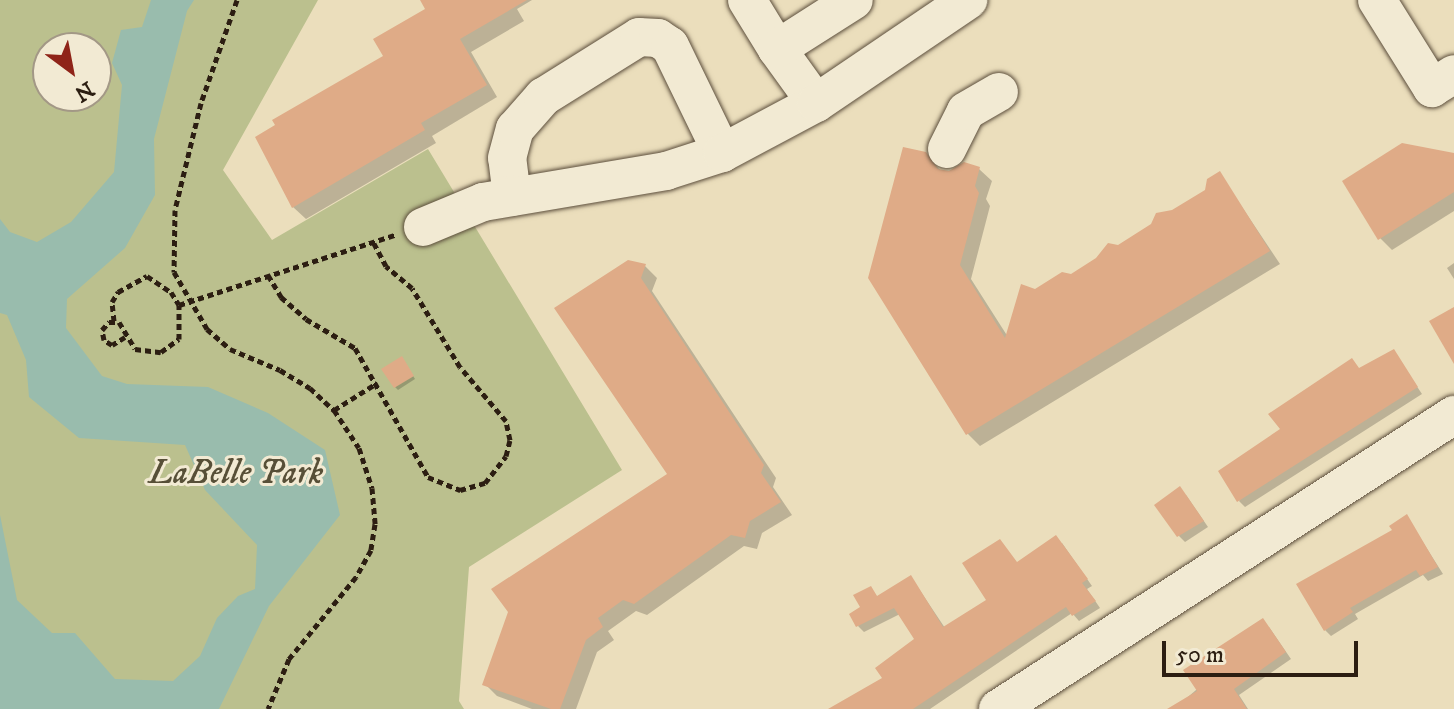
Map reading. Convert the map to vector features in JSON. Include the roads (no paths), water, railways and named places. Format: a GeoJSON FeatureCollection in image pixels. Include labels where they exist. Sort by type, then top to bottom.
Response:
{"type":"FeatureCollection","features":[{"type":"Feature","properties":{"kind":"street"},"geometry":{"type":"LineString","coordinates":[[747,0],[816,103]]}},
{"type":"Feature","properties":{"kind":"street"},"geometry":{"type":"LineString","coordinates":[[777,49],[854,0]]}},
{"type":"Feature","properties":{"kind":"street"},"geometry":{"type":"LineString","coordinates":[[423,227],[483,202],[666,171],[722,153],[816,103],[968,0]]}},
{"type":"Feature","properties":{"kind":"street"},"geometry":{"type":"LineString","coordinates":[[1377,0],[1432,88],[1454,74]]}},
{"type":"Feature","properties":{"kind":"street"},"geometry":{"type":"LineString","coordinates":[[512,197],[507,158],[515,129],[543,97],[639,37],[658,38],[670,46],[722,153]]}},
{"type":"Feature","properties":{"kind":"street"},"geometry":{"type":"LineString","coordinates":[[947,149],[966,111],[999,92]]}},
{"type":"Feature","properties":{"kind":"street"},"geometry":{"type":"LineString","coordinates":[[998,709],[1454,415]]}},
{"type":"Feature","properties":{"kind":"park label","name":"LaBelle Park"},"geometry":{"type":"Point","coordinates":[236,474]}}]}
